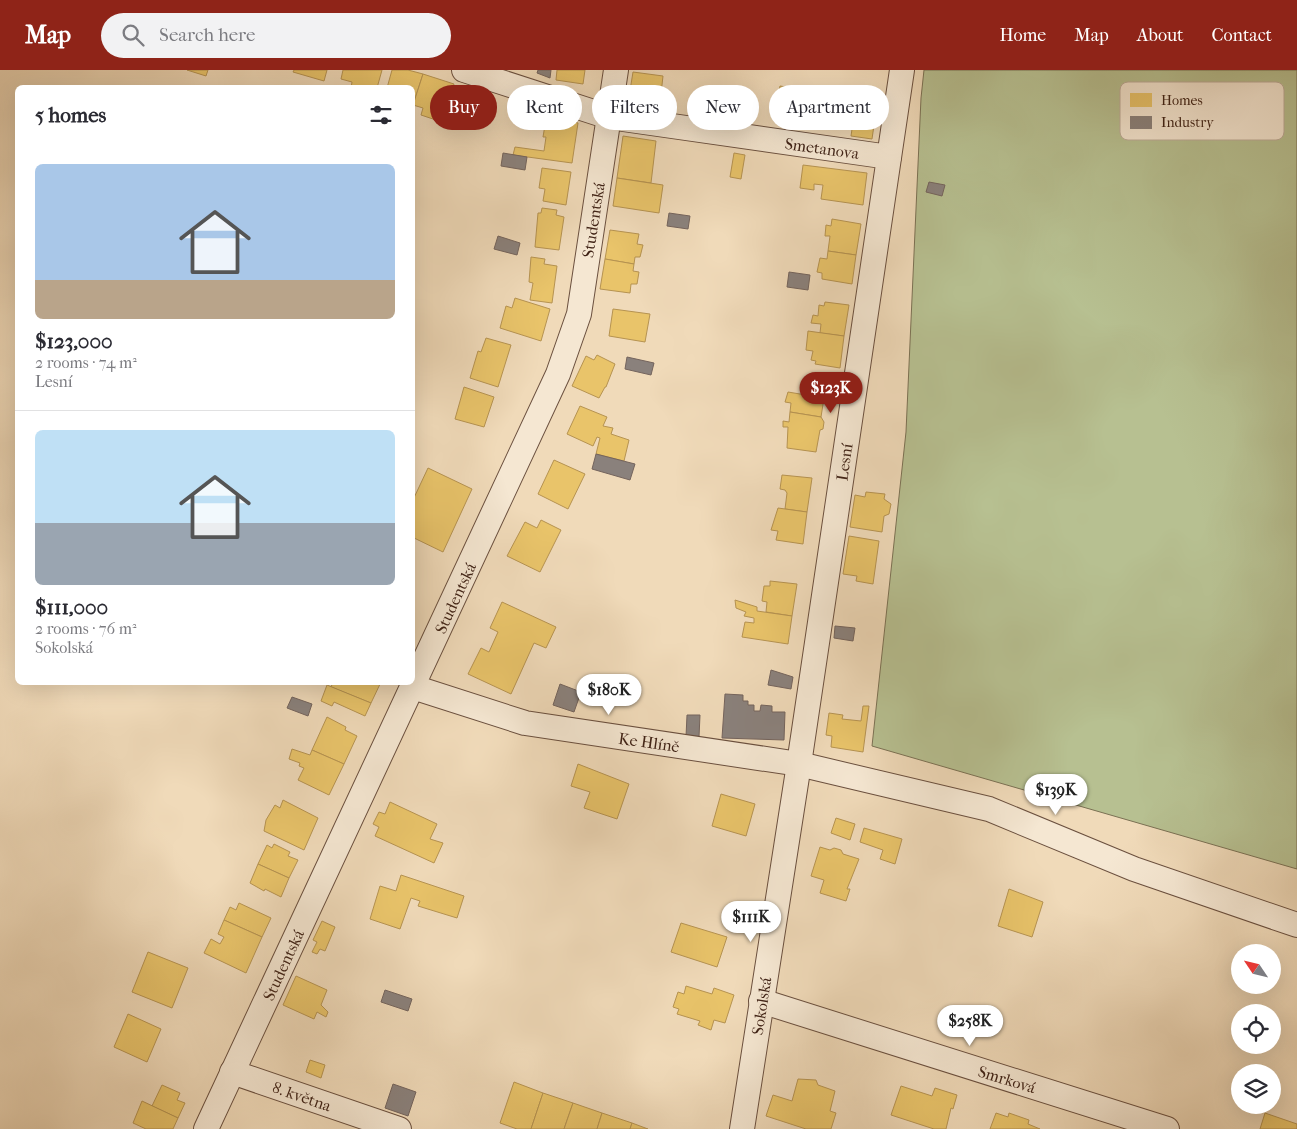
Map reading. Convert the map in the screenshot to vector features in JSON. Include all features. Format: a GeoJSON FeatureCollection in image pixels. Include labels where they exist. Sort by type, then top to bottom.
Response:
{"type":"FeatureCollection","features":[{"type":"Feature","properties":{"kind":"street","name":"Smetanova"},"geometry":{"type":"LineString","coordinates":[[464,70],[592,111]]}},
{"type":"Feature","properties":{"kind":"street","name":"Studentská"},"geometry":{"type":"LineString","coordinates":[[614,85],[616,70]]}},
{"type":"Feature","properties":{"kind":"street","name":"Lesní"},"geometry":{"type":"LineString","coordinates":[[799,764],[902,70]]}},
{"type":"Feature","properties":{"kind":"street","name":"Smetanova"},"geometry":{"type":"LineString","coordinates":[[677,126],[889,158]]}},
{"type":"Feature","properties":{"kind":"street","name":"Studentská"},"geometry":{"type":"LineString","coordinates":[[415,683],[558,374],[579,314],[607,130]]}},
{"type":"Feature","properties":{"kind":"street","name":"Studentská"},"geometry":{"type":"LineString","coordinates":[[206,1129],[413,687]]}},
{"type":"Feature","properties":{"kind":"street","name":"Ke Hlíně"},"geometry":{"type":"LineString","coordinates":[[413,687],[525,723],[799,764],[989,809],[1134,869],[1297,924]]}},
{"type":"Feature","properties":{"kind":"street","name":"Sokolská"},"geometry":{"type":"LineString","coordinates":[[742,1129],[799,764]]}},
{"type":"Feature","properties":{"kind":"street","name":"Smrková"},"geometry":{"type":"LineString","coordinates":[[761,1001],[1167,1129]]}},
{"type":"Feature","properties":{"kind":"street","name":"8. května"},"geometry":{"type":"LineString","coordinates":[[232,1072],[399,1129]]}},
{"type":"Feature","properties":{"kind":"green space"},"geometry":{"type":"Polygon","coordinates":[[[924,70],[1297,70],[1297,869],[872,746],[906,432],[921,98],[924,70]]]}},
{"type":"Feature","properties":{"kind":"building: Homes"},"geometry":{"type":"Polygon","coordinates":[[[187,70],[208,70],[206,76],[187,70]]]}},
{"type":"Feature","properties":{"kind":"building: Homes"},"geometry":{"type":"Polygon","coordinates":[[[294,70],[327,70],[324,81],[293,72],[294,70]]]}},
{"type":"Feature","properties":{"kind":"building: Homes"},"geometry":{"type":"Polygon","coordinates":[[[343,70],[382,70],[378,85],[352,85],[352,82],[341,79],[343,70]]]}},
{"type":"Feature","properties":{"kind":"building: Homes"},"geometry":{"type":"Polygon","coordinates":[[[392,70],[408,70],[423,74],[415,99],[415,85],[388,85],[392,70]]]}},
{"type":"Feature","properties":{"kind":"building: Homes"},"geometry":{"type":"Polygon","coordinates":[[[557,70],[585,70],[583,84],[556,80],[557,70]]]}},
{"type":"Feature","properties":{"kind":"building: Homes"},"geometry":{"type":"Polygon","coordinates":[[[633,72],[663,76],[662,85],[631,85],[633,72]]]}},
{"type":"Feature","properties":{"kind":"building: Homes"},"geometry":{"type":"Polygon","coordinates":[[[423,74],[454,84],[430,85],[430,118],[421,115],[423,108],[415,106],[415,99],[423,74]]]}},
{"type":"Feature","properties":{"kind":"building: Homes"},"geometry":{"type":"Polygon","coordinates":[[[544,130],[577,130],[572,163],[513,155],[515,147],[544,151],[546,137],[543,137],[544,130]]]}},
{"type":"Feature","properties":{"kind":"building: Homes"},"geometry":{"type":"Polygon","coordinates":[[[852,130],[873,130],[872,139],[851,136],[852,130]]]}},
{"type":"Feature","properties":{"kind":"building: Homes"},"geometry":{"type":"Polygon","coordinates":[[[623,136],[656,141],[651,183],[617,178],[623,136]]]}},
{"type":"Feature","properties":{"kind":"building: Homes"},"geometry":{"type":"Polygon","coordinates":[[[734,153],[745,155],[741,179],[730,177],[734,153]]]}},
{"type":"Feature","properties":{"kind":"building: Homes"},"geometry":{"type":"Polygon","coordinates":[[[803,165],[867,173],[863,205],[821,199],[823,185],[814,184],[814,190],[800,188],[803,165]]]}},
{"type":"Feature","properties":{"kind":"building: Homes"},"geometry":{"type":"Polygon","coordinates":[[[542,168],[571,172],[566,205],[543,201],[545,189],[539,188],[542,168]]]}},
{"type":"Feature","properties":{"kind":"building: Homes"},"geometry":{"type":"Polygon","coordinates":[[[617,178],[663,185],[659,213],[613,206],[617,178]]]}},
{"type":"Feature","properties":{"kind":"building: Homes"},"geometry":{"type":"Polygon","coordinates":[[[542,208],[557,210],[556,215],[564,217],[559,250],[535,247],[538,213],[541,213],[542,208]]]}},
{"type":"Feature","properties":{"kind":"building: Homes"},"geometry":{"type":"Polygon","coordinates":[[[832,219],[861,224],[856,255],[828,251],[830,236],[825,236],[826,225],[831,226],[832,219]]]}},
{"type":"Feature","properties":{"kind":"building: Homes"},"geometry":{"type":"Polygon","coordinates":[[[610,230],[639,234],[637,244],[643,245],[640,257],[635,257],[634,264],[605,259],[610,230]]]}},
{"type":"Feature","properties":{"kind":"building: Homes"},"geometry":{"type":"Polygon","coordinates":[[[828,251],[856,255],[852,284],[822,279],[822,273],[817,272],[820,258],[827,259],[828,251]]]}},
{"type":"Feature","properties":{"kind":"building: Homes"},"geometry":{"type":"Polygon","coordinates":[[[531,257],[545,259],[544,264],[557,266],[552,303],[530,300],[533,283],[529,282],[531,257]]]}},
{"type":"Feature","properties":{"kind":"building: Homes"},"geometry":{"type":"Polygon","coordinates":[[[605,259],[634,264],[633,271],[639,272],[637,284],[631,284],[630,293],[600,289],[605,259]]]}},
{"type":"Feature","properties":{"kind":"building: Homes"},"geometry":{"type":"Polygon","coordinates":[[[515,298],[550,309],[541,341],[500,328],[506,306],[512,308],[515,298]]]}},
{"type":"Feature","properties":{"kind":"building: Homes"},"geometry":{"type":"Polygon","coordinates":[[[825,302],[849,305],[844,336],[820,333],[821,324],[811,323],[813,315],[818,316],[819,305],[824,306],[825,302]]]}},
{"type":"Feature","properties":{"kind":"building: Homes"},"geometry":{"type":"Polygon","coordinates":[[[613,309],[650,314],[645,342],[609,336],[613,309]]]}},
{"type":"Feature","properties":{"kind":"building: Homes"},"geometry":{"type":"Polygon","coordinates":[[[808,331],[844,336],[840,368],[815,364],[816,361],[811,360],[813,351],[806,350],[808,331]]]}},
{"type":"Feature","properties":{"kind":"building: Homes"},"geometry":{"type":"Polygon","coordinates":[[[486,338],[511,345],[498,387],[470,378],[478,351],[481,352],[486,338]]]}},
{"type":"Feature","properties":{"kind":"building: Homes"},"geometry":{"type":"Polygon","coordinates":[[[597,355],[615,364],[606,387],[599,398],[572,386],[586,356],[594,360],[597,355]]]}},
{"type":"Feature","properties":{"kind":"building: Homes"},"geometry":{"type":"Polygon","coordinates":[[[464,387],[494,397],[484,427],[455,419],[464,387]]]}},
{"type":"Feature","properties":{"kind":"building: Homes"},"geometry":{"type":"Polygon","coordinates":[[[788,392],[824,398],[821,417],[790,412],[791,403],[785,402],[788,392]]]}},
{"type":"Feature","properties":{"kind":"building: Homes"},"geometry":{"type":"Polygon","coordinates":[[[580,406],[607,417],[603,426],[613,428],[611,434],[629,440],[624,461],[596,454],[600,438],[597,437],[593,446],[567,434],[580,406]]]}},
{"type":"Feature","properties":{"kind":"building: Homes"},"geometry":{"type":"Polygon","coordinates":[[[790,412],[821,417],[824,422],[823,429],[820,430],[816,452],[787,448],[788,427],[783,427],[783,421],[789,422],[790,412]]]}},
{"type":"Feature","properties":{"kind":"building: Homes"},"geometry":{"type":"Polygon","coordinates":[[[554,460],[585,474],[568,509],[538,494],[554,460]]]}},
{"type":"Feature","properties":{"kind":"building: Homes"},"geometry":{"type":"Polygon","coordinates":[[[428,468],[472,489],[443,552],[415,538],[415,496],[428,468]]]}},
{"type":"Feature","properties":{"kind":"building: Homes"},"geometry":{"type":"Polygon","coordinates":[[[782,475],[812,478],[807,512],[785,509],[787,493],[785,490],[780,489],[782,475]]]}},
{"type":"Feature","properties":{"kind":"building: Homes"},"geometry":{"type":"Polygon","coordinates":[[[866,492],[885,494],[884,499],[891,504],[889,514],[884,516],[882,532],[850,527],[855,495],[865,497],[866,492]]]}},
{"type":"Feature","properties":{"kind":"building: Homes"},"geometry":{"type":"Polygon","coordinates":[[[778,508],[807,512],[803,544],[776,540],[778,531],[771,530],[778,508]]]}},
{"type":"Feature","properties":{"kind":"building: Homes"},"geometry":{"type":"Polygon","coordinates":[[[541,520],[561,530],[540,572],[507,556],[525,522],[537,528],[541,520]]]}},
{"type":"Feature","properties":{"kind":"building: Homes"},"geometry":{"type":"Polygon","coordinates":[[[849,536],[879,541],[873,584],[856,581],[857,576],[843,574],[849,536]]]}},
{"type":"Feature","properties":{"kind":"building: Homes"},"geometry":{"type":"Polygon","coordinates":[[[770,581],[797,584],[792,616],[766,612],[767,602],[762,601],[764,586],[770,586],[770,581]]]}},
{"type":"Feature","properties":{"kind":"building: Homes"},"geometry":{"type":"Polygon","coordinates":[[[735,600],[757,607],[757,611],[792,616],[788,644],[742,637],[745,622],[754,623],[754,618],[744,616],[746,612],[736,608],[735,600]]]}},
{"type":"Feature","properties":{"kind":"building: Homes"},"geometry":{"type":"Polygon","coordinates":[[[502,602],[556,627],[546,648],[534,643],[511,694],[468,674],[481,648],[489,652],[498,632],[490,628],[502,602]]]}},
{"type":"Feature","properties":{"kind":"building: Homes"},"geometry":{"type":"Polygon","coordinates":[[[327,685],[371,703],[365,716],[334,702],[332,706],[321,701],[327,685]]]}},
{"type":"Feature","properties":{"kind":"building: Homes"},"geometry":{"type":"Polygon","coordinates":[[[332,685],[380,685],[371,703],[331,687],[332,685]]]}},
{"type":"Feature","properties":{"kind":"building: Homes"},"geometry":{"type":"Polygon","coordinates":[[[863,706],[869,706],[863,752],[831,747],[832,736],[826,735],[829,713],[843,715],[842,719],[861,721],[863,706]]]}},
{"type":"Feature","properties":{"kind":"building: Homes"},"geometry":{"type":"Polygon","coordinates":[[[327,717],[346,727],[345,730],[357,736],[344,764],[312,750],[327,717]]]}},
{"type":"Feature","properties":{"kind":"building: Homes"},"geometry":{"type":"Polygon","coordinates":[[[292,749],[310,755],[312,750],[344,764],[329,795],[298,780],[304,768],[299,766],[300,763],[289,759],[292,749]]]}},
{"type":"Feature","properties":{"kind":"building: Homes"},"geometry":{"type":"Polygon","coordinates":[[[578,764],[629,784],[617,819],[584,808],[590,792],[571,786],[578,764]]]}},
{"type":"Feature","properties":{"kind":"building: Homes"},"geometry":{"type":"Polygon","coordinates":[[[721,794],[755,804],[746,836],[712,826],[721,794]]]}},
{"type":"Feature","properties":{"kind":"building: Homes"},"geometry":{"type":"Polygon","coordinates":[[[283,800],[318,818],[304,850],[264,831],[266,820],[275,805],[280,808],[283,800]]]}},
{"type":"Feature","properties":{"kind":"building: Homes"},"geometry":{"type":"Polygon","coordinates":[[[390,802],[437,824],[430,839],[443,843],[434,863],[375,836],[379,827],[373,824],[379,812],[385,814],[390,802]]]}},
{"type":"Feature","properties":{"kind":"building: Homes"},"geometry":{"type":"Polygon","coordinates":[[[836,818],[855,824],[850,840],[831,833],[836,818]]]}},
{"type":"Feature","properties":{"kind":"building: Homes"},"geometry":{"type":"Polygon","coordinates":[[[864,828],[902,839],[895,864],[880,859],[883,850],[860,842],[864,828]]]}},
{"type":"Feature","properties":{"kind":"building: Homes"},"geometry":{"type":"Polygon","coordinates":[[[274,844],[290,852],[288,856],[298,860],[289,878],[258,864],[267,845],[272,848],[274,844]]]}},
{"type":"Feature","properties":{"kind":"building: Homes"},"geometry":{"type":"Polygon","coordinates":[[[820,847],[830,850],[834,848],[841,850],[843,854],[859,859],[847,889],[850,889],[846,901],[820,893],[824,880],[811,876],[820,847]]]}},
{"type":"Feature","properties":{"kind":"building: Homes"},"geometry":{"type":"Polygon","coordinates":[[[258,864],[289,878],[281,897],[265,889],[264,891],[250,883],[258,864]]]}},
{"type":"Feature","properties":{"kind":"building: Homes"},"geometry":{"type":"Polygon","coordinates":[[[401,875],[464,896],[457,918],[418,906],[420,901],[411,898],[400,929],[370,919],[380,886],[396,891],[401,875]]]}},
{"type":"Feature","properties":{"kind":"building: Homes"},"geometry":{"type":"Polygon","coordinates":[[[1009,889],[1043,902],[1032,937],[998,926],[1009,889]]]}},
{"type":"Feature","properties":{"kind":"building: Homes"},"geometry":{"type":"Polygon","coordinates":[[[239,903],[271,918],[262,937],[224,920],[230,907],[236,910],[239,903]]]}},
{"type":"Feature","properties":{"kind":"building: Homes"},"geometry":{"type":"Polygon","coordinates":[[[224,920],[262,937],[246,973],[204,953],[211,939],[220,944],[224,937],[218,934],[224,920]]]}},
{"type":"Feature","properties":{"kind":"building: Homes"},"geometry":{"type":"Polygon","coordinates":[[[322,921],[335,927],[325,951],[320,949],[317,954],[312,952],[317,942],[313,940],[322,921]]]}},
{"type":"Feature","properties":{"kind":"building: Homes"},"geometry":{"type":"Polygon","coordinates":[[[681,923],[727,937],[717,967],[671,952],[681,923]]]}},
{"type":"Feature","properties":{"kind":"building: Homes"},"geometry":{"type":"Polygon","coordinates":[[[148,952],[188,968],[172,1008],[132,992],[148,952]]]}},
{"type":"Feature","properties":{"kind":"building: Homes"},"geometry":{"type":"Polygon","coordinates":[[[296,976],[327,990],[321,1005],[328,1012],[326,1017],[317,1012],[314,1019],[283,1005],[296,976]]]}},
{"type":"Feature","properties":{"kind":"building: Homes"},"geometry":{"type":"Polygon","coordinates":[[[686,986],[712,994],[714,988],[734,995],[725,1023],[714,1020],[711,1030],[698,1025],[700,1021],[677,1014],[679,1009],[673,1007],[678,992],[684,994],[686,986]]]}},
{"type":"Feature","properties":{"kind":"building: Homes"},"geometry":{"type":"Polygon","coordinates":[[[128,1014],[161,1029],[147,1062],[114,1047],[128,1014]]]}},
{"type":"Feature","properties":{"kind":"building: Homes"},"geometry":{"type":"Polygon","coordinates":[[[310,1060],[325,1065],[321,1078],[306,1072],[310,1060]]]}},
{"type":"Feature","properties":{"kind":"building: Homes"},"geometry":{"type":"Polygon","coordinates":[[[798,1079],[816,1080],[818,1085],[835,1091],[830,1111],[836,1113],[831,1129],[806,1129],[766,1116],[773,1095],[792,1101],[798,1079]]]}},
{"type":"Feature","properties":{"kind":"building: Homes"},"geometry":{"type":"Polygon","coordinates":[[[514,1082],[543,1093],[531,1129],[517,1129],[500,1123],[514,1082]]]}},
{"type":"Feature","properties":{"kind":"building: Homes"},"geometry":{"type":"Polygon","coordinates":[[[162,1085],[180,1093],[177,1100],[185,1103],[178,1118],[152,1106],[162,1085]]]}},
{"type":"Feature","properties":{"kind":"building: Homes"},"geometry":{"type":"Polygon","coordinates":[[[901,1086],[932,1096],[935,1088],[957,1095],[953,1109],[951,1108],[946,1129],[934,1129],[891,1115],[901,1086]]]}},
{"type":"Feature","properties":{"kind":"building: Homes"},"geometry":{"type":"Polygon","coordinates":[[[543,1093],[573,1103],[564,1129],[531,1129],[543,1093]]]}},
{"type":"Feature","properties":{"kind":"building: Homes"},"geometry":{"type":"Polygon","coordinates":[[[142,1101],[178,1118],[173,1129],[146,1129],[133,1123],[142,1101]]]}},
{"type":"Feature","properties":{"kind":"building: Homes"},"geometry":{"type":"Polygon","coordinates":[[[573,1103],[602,1113],[597,1129],[564,1129],[573,1103]]]}},
{"type":"Feature","properties":{"kind":"building: Homes"},"geometry":{"type":"Polygon","coordinates":[[[602,1113],[632,1123],[630,1129],[597,1129],[602,1113]]]}},
{"type":"Feature","properties":{"kind":"building: Homes"},"geometry":{"type":"Polygon","coordinates":[[[996,1113],[1008,1117],[1009,1113],[1029,1120],[1028,1124],[1040,1129],[990,1129],[996,1113]]]}},
{"type":"Feature","properties":{"kind":"building: Homes"},"geometry":{"type":"Polygon","coordinates":[[[1265,1114],[1297,1124],[1297,1129],[1260,1129],[1265,1114]]]}},
{"type":"Feature","properties":{"kind":"building: Homes"},"geometry":{"type":"Polygon","coordinates":[[[632,1123],[648,1129],[630,1129],[632,1123]]]}},
{"type":"Feature","properties":{"kind":"building: Industry"},"geometry":{"type":"Polygon","coordinates":[[[538,70],[551,70],[550,78],[537,73],[538,70]]]}},
{"type":"Feature","properties":{"kind":"building: Industry"},"geometry":{"type":"Polygon","coordinates":[[[503,153],[527,157],[525,170],[501,166],[503,153]]]}},
{"type":"Feature","properties":{"kind":"building: Industry"},"geometry":{"type":"Polygon","coordinates":[[[929,182],[945,185],[942,196],[926,192],[929,182]]]}},
{"type":"Feature","properties":{"kind":"building: Industry"},"geometry":{"type":"Polygon","coordinates":[[[669,213],[690,216],[688,229],[667,226],[669,213]]]}},
{"type":"Feature","properties":{"kind":"building: Industry"},"geometry":{"type":"Polygon","coordinates":[[[498,236],[520,243],[517,255],[494,249],[498,236]]]}},
{"type":"Feature","properties":{"kind":"building: Industry"},"geometry":{"type":"Polygon","coordinates":[[[789,272],[810,275],[808,290],[787,287],[789,272]]]}},
{"type":"Feature","properties":{"kind":"building: Industry"},"geometry":{"type":"Polygon","coordinates":[[[627,357],[654,363],[651,375],[625,369],[627,357]]]}},
{"type":"Feature","properties":{"kind":"building: Industry"},"geometry":{"type":"Polygon","coordinates":[[[596,454],[635,464],[630,480],[592,469],[596,454]]]}},
{"type":"Feature","properties":{"kind":"building: Industry"},"geometry":{"type":"Polygon","coordinates":[[[835,626],[855,628],[853,641],[834,638],[835,626]]]}},
{"type":"Feature","properties":{"kind":"building: Industry"},"geometry":{"type":"Polygon","coordinates":[[[771,670],[793,677],[791,689],[768,685],[771,670]]]}},
{"type":"Feature","properties":{"kind":"building: Industry"},"geometry":{"type":"Polygon","coordinates":[[[560,684],[581,692],[574,712],[553,705],[560,684]]]}},
{"type":"Feature","properties":{"kind":"building: Industry"},"geometry":{"type":"Polygon","coordinates":[[[725,694],[743,695],[743,701],[748,701],[748,705],[754,705],[754,711],[760,711],[761,705],[772,706],[772,712],[785,712],[784,740],[722,738],[725,694]]]}},
{"type":"Feature","properties":{"kind":"building: Industry"},"geometry":{"type":"Polygon","coordinates":[[[292,697],[312,704],[308,716],[287,708],[292,697]]]}},
{"type":"Feature","properties":{"kind":"building: Industry"},"geometry":{"type":"Polygon","coordinates":[[[687,715],[700,715],[699,737],[686,737],[687,715]]]}},
{"type":"Feature","properties":{"kind":"building: Industry"},"geometry":{"type":"Polygon","coordinates":[[[385,990],[412,999],[408,1011],[381,1002],[385,990]]]}},
{"type":"Feature","properties":{"kind":"building: Industry"},"geometry":{"type":"Polygon","coordinates":[[[393,1084],[416,1092],[408,1116],[385,1108],[393,1084]]]}}]}
